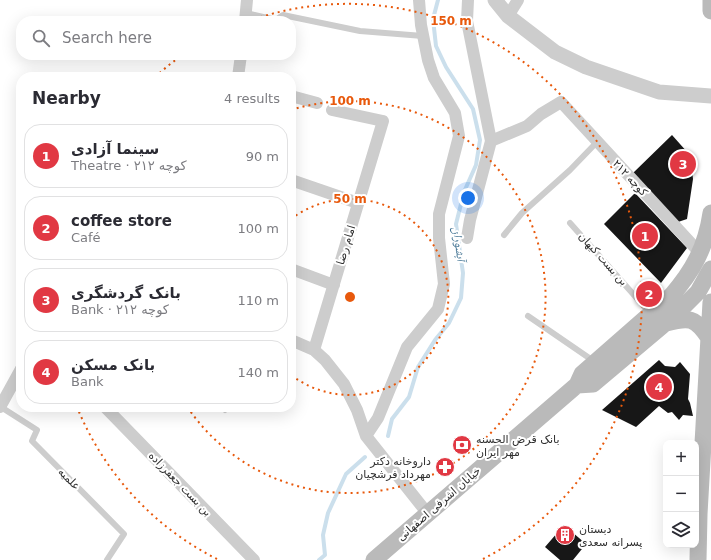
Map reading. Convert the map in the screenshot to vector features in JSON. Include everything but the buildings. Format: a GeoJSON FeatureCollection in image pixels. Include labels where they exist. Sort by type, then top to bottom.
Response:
{"type":"FeatureCollection","features":[{"type":"Feature","properties":{"kind":"main road"},"geometry":{"type":"LineString","coordinates":[[711,0],[711,11]]}},
{"type":"Feature","properties":{"kind":"main road","name":"خیابان اشرفی اصفهانی"},"geometry":{"type":"LineString","coordinates":[[377,559],[577,386],[582,374],[671,296],[691,271],[700,253],[711,213]]}},
{"type":"Feature","properties":{"kind":"main road","name":"خیابان اشرفی اصفهانی"},"geometry":{"type":"LineString","coordinates":[[577,386],[593,384],[666,323],[698,292],[710,277]]}},
{"type":"Feature","properties":{"kind":"main road"},"geometry":{"type":"LineString","coordinates":[[698,560],[699,514],[711,302]]}},
{"type":"Feature","properties":{"kind":"main road"},"geometry":{"type":"LineString","coordinates":[[666,323],[682,319],[693,321],[701,326],[709,338]]}},
{"type":"Feature","properties":{"kind":"street"},"geometry":{"type":"LineString","coordinates":[[245,16],[247,0]]}},
{"type":"Feature","properties":{"kind":"street"},"geometry":{"type":"LineString","coordinates":[[366,436],[378,418],[406,347],[438,308],[444,284],[439,238],[439,214],[459,136],[455,113],[434,78],[428,60],[423,36],[420,0]]}},
{"type":"Feature","properties":{"kind":"street"},"geometry":{"type":"LineString","coordinates":[[467,238],[470,220],[491,141],[467,21],[468,0]]}},
{"type":"Feature","properties":{"kind":"street"},"geometry":{"type":"LineString","coordinates":[[494,0],[508,16],[555,52],[586,67],[659,92],[711,96]]}},
{"type":"Feature","properties":{"kind":"street"},"geometry":{"type":"LineString","coordinates":[[508,16],[518,0]]}},
{"type":"Feature","properties":{"kind":"street"},"geometry":{"type":"LineString","coordinates":[[239,72],[240,60]]}},
{"type":"Feature","properties":{"kind":"street"},"geometry":{"type":"LineString","coordinates":[[296,97],[317,103]]}},
{"type":"Feature","properties":{"kind":"street","name":"کوچه ۲۱۲"},"geometry":{"type":"LineString","coordinates":[[491,141],[527,126],[541,114],[561,102],[700,253]]}},
{"type":"Feature","properties":{"kind":"street","name":"امام رضا"},"geometry":{"type":"LineString","coordinates":[[314,350],[383,121],[332,110]]}},
{"type":"Feature","properties":{"kind":"street"},"geometry":{"type":"LineString","coordinates":[[296,182],[358,203]]}},
{"type":"Feature","properties":{"kind":"street"},"geometry":{"type":"LineString","coordinates":[[296,271],[334,285]]}},
{"type":"Feature","properties":{"kind":"street"},"geometry":{"type":"LineString","coordinates":[[296,342],[314,350],[325,360],[344,384],[357,410],[366,436],[428,514]]}},
{"type":"Feature","properties":{"kind":"street"},"geometry":{"type":"LineString","coordinates":[[0,407],[16,379]]}},
{"type":"Feature","properties":{"kind":"street","name":"بن بست جعفرزاده"},"geometry":{"type":"LineString","coordinates":[[110,412],[254,560]]}},
{"type":"Feature","properties":{"kind":"lane"},"geometry":{"type":"LineString","coordinates":[[296,18],[360,31],[423,36]]}},
{"type":"Feature","properties":{"kind":"lane"},"geometry":{"type":"LineString","coordinates":[[504,235],[522,213],[570,170],[597,142]]}},
{"type":"Feature","properties":{"kind":"lane","name":"بن بست کیهان"},"geometry":{"type":"LineString","coordinates":[[570,223],[651,314]]}},
{"type":"Feature","properties":{"kind":"lane"},"geometry":{"type":"LineString","coordinates":[[528,316],[595,362]]}},
{"type":"Feature","properties":{"kind":"lane","name":"علمیه"},"geometry":{"type":"LineString","coordinates":[[0,407],[37,430],[32,441],[124,534],[107,560]]}},
{"type":"Feature","properties":{"kind":"waterway","name":"آبشوران"},"geometry":{"type":"LineString","coordinates":[[388,436],[392,419],[409,397],[418,367],[435,340],[449,323],[461,298],[463,273],[456,224],[464,192],[476,165],[480,140],[473,109],[446,67],[436,46],[433,19],[438,0]]}},
{"type":"Feature","properties":{"kind":"waterway","name":"آبشوران"},"geometry":{"type":"LineString","coordinates":[[319,560],[325,555],[323,535],[328,513],[346,474],[365,457]]}},
{"type":"Feature","properties":{"kind":"place","name":"بانک گردشگری"},"geometry":{"type":"Point","coordinates":[683,164]}},
{"type":"Feature","properties":{"kind":"place","name":"سینما آزادی"},"geometry":{"type":"Point","coordinates":[645,236]}},
{"type":"Feature","properties":{"kind":"place","name":"coffee store"},"geometry":{"type":"Point","coordinates":[649,294]}},
{"type":"Feature","properties":{"kind":"place","name":"بانک مسکن"},"geometry":{"type":"Point","coordinates":[659,387]}},
{"type":"Feature","properties":{"kind":"place","name":"بانک قرض الحسنه مهر ایران"},"geometry":{"type":"Point","coordinates":[462,445]}},
{"type":"Feature","properties":{"kind":"place","name":"داروخانه دکتر مهرداد فرشچیان"},"geometry":{"type":"Point","coordinates":[445,467]}},
{"type":"Feature","properties":{"kind":"place","name":"دبستان پسرانه سعدی"},"geometry":{"type":"Point","coordinates":[565,535]}}]}
